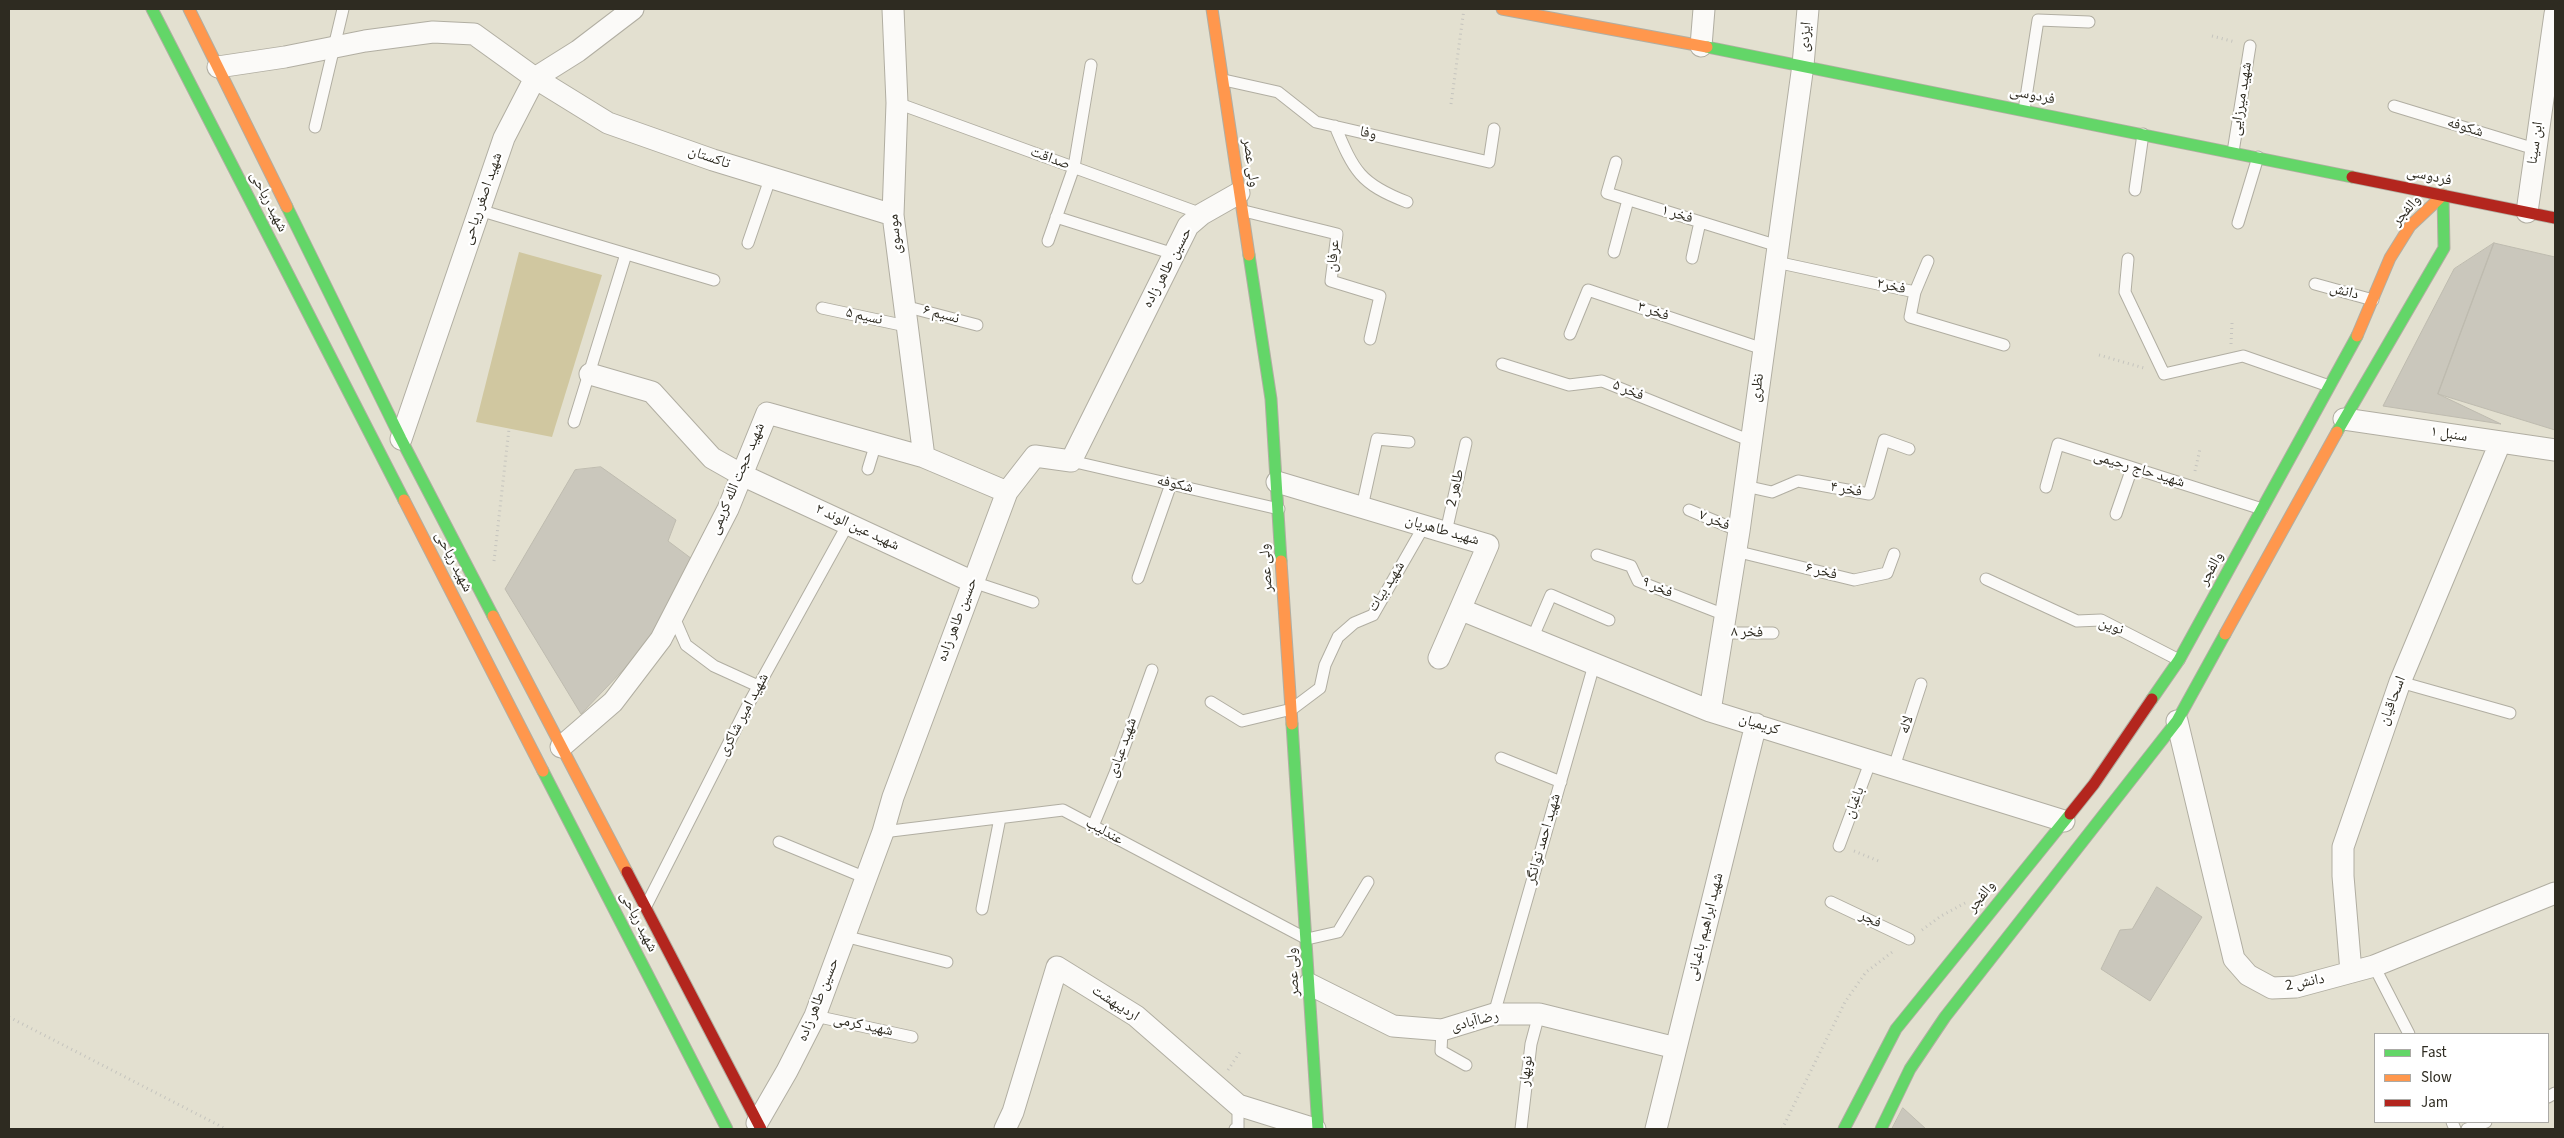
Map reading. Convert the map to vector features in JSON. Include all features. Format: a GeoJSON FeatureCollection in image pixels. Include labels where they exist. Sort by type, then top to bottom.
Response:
{"type":"FeatureCollection","features":[{"type":"Feature","properties":{"kind":"street","name":"شهید ریاحی"},"geometry":{"type":"LineString","coordinates":[[152,9],[727,1129]]}},
{"type":"Feature","properties":{"kind":"street","name":"شهید ریاحی"},"geometry":{"type":"LineString","coordinates":[[189,9],[401,439],[759,1126]]}},
{"type":"Feature","properties":{"kind":"street"},"geometry":{"type":"LineString","coordinates":[[535,78],[578,51],[633,9]]}},
{"type":"Feature","properties":{"kind":"street","name":"موسوی"},"geometry":{"type":"LineString","coordinates":[[893,9],[897,103],[893,215],[924,457]]}},
{"type":"Feature","properties":{"kind":"street","name":"ولی عصر"},"geometry":{"type":"LineString","coordinates":[[1212,9],[1271,400],[1307,939],[1316,1129]]}},
{"type":"Feature","properties":{"kind":"street","name":"فردوسی"},"geometry":{"type":"LineString","coordinates":[[1502,9],[1556,14],[1701,46],[1804,65],[2555,218]]}},
{"type":"Feature","properties":{"kind":"street"},"geometry":{"type":"LineString","coordinates":[[1701,46],[1704,9]]}},
{"type":"Feature","properties":{"kind":"street","name":"ایزدی"},"geometry":{"type":"LineString","coordinates":[[1804,65],[1808,9]]}},
{"type":"Feature","properties":{"kind":"street","name":"ابن سینا"},"geometry":{"type":"LineString","coordinates":[[2527,212],[2555,14]]}},
{"type":"Feature","properties":{"kind":"street","name":"تاکستان"},"geometry":{"type":"LineString","coordinates":[[218,66],[285,57],[365,41],[433,32],[474,34],[535,78],[608,123],[770,179],[893,215]]}},
{"type":"Feature","properties":{"kind":"street","name":"نظری"},"geometry":{"type":"LineString","coordinates":[[1710,711],[1737,541],[1804,65]]}},
{"type":"Feature","properties":{"kind":"street","name":"شهید اصغر ریاحی"},"geometry":{"type":"LineString","coordinates":[[401,439],[504,138],[535,78]]}},
{"type":"Feature","properties":{"kind":"street","name":"والفجر"},"geometry":{"type":"LineString","coordinates":[[1844,1129],[1896,1029],[2094,784],[2179,660],[2358,334],[2390,258],[2410,226],[2443,195]]}},
{"type":"Feature","properties":{"kind":"street","name":"والفجر"},"geometry":{"type":"LineString","coordinates":[[1881,1129],[1914,1063],[1996,948],[2150,759],[2177,721],[2344,419],[2444,248],[2443,195]]}},
{"type":"Feature","properties":{"kind":"street","name":"حسین طاهر زاده"},"geometry":{"type":"LineString","coordinates":[[759,1126],[815,1016],[883,832],[893,797],[1007,492],[1035,456],[1071,461],[1188,226],[1202,214],[1240,202]]}},
{"type":"Feature","properties":{"kind":"street","name":"شهید عین الوند ۲"},"geometry":{"type":"LineString","coordinates":[[590,374],[652,392],[712,458],[742,475],[973,582]]}},
{"type":"Feature","properties":{"kind":"street","name":"شهید حجت الله کریمی"},"geometry":{"type":"LineString","coordinates":[[561,747],[613,702],[661,639],[728,509],[767,413],[924,457],[1007,492]]}},
{"type":"Feature","properties":{"kind":"street","name":"سنبل ۱"},"geometry":{"type":"LineString","coordinates":[[2344,419],[2555,450]]}},
{"type":"Feature","properties":{"kind":"street","name":"اسحاقیان"},"geometry":{"type":"LineString","coordinates":[[2351,972],[2343,847],[2400,682],[2500,443]]}},
{"type":"Feature","properties":{"kind":"street","name":"شهید طاهریان"},"geometry":{"type":"LineString","coordinates":[[1277,482],[1488,545],[1462,610],[1439,658]]}},
{"type":"Feature","properties":{"kind":"street","name":"کریمیان"},"geometry":{"type":"LineString","coordinates":[[1462,610],[1710,711],[2064,821]]}},
{"type":"Feature","properties":{"kind":"street","name":"دانش 2"},"geometry":{"type":"LineString","coordinates":[[2177,721],[2234,959],[2248,975],[2272,988],[2296,987],[2374,966],[2555,893]]}},
{"type":"Feature","properties":{"kind":"street","name":"شهید ابراهیم باغبانی"},"geometry":{"type":"LineString","coordinates":[[1656,1129],[1756,724]]}},
{"type":"Feature","properties":{"kind":"street","name":"اردیبهشت"},"geometry":{"type":"LineString","coordinates":[[1005,1129],[1013,1112],[1057,967],[1136,1016],[1238,1105],[1316,1129]]}},
{"type":"Feature","properties":{"kind":"street","name":"رضاآبادی"},"geometry":{"type":"LineString","coordinates":[[1309,984],[1393,1026],[1442,1030],[1494,1014],[1539,1014],[1676,1048]]}},
{"type":"Feature","properties":{"kind":"lane"},"geometry":{"type":"LineString","coordinates":[[315,127],[332,47],[343,9]]}},
{"type":"Feature","properties":{"kind":"lane"},"geometry":{"type":"LineString","coordinates":[[2024,110],[2038,20],[2089,22]]}},
{"type":"Feature","properties":{"kind":"lane","name":"شهید میرزایی"},"geometry":{"type":"LineString","coordinates":[[2233,152],[2250,46]]}},
{"type":"Feature","properties":{"kind":"lane"},"geometry":{"type":"LineString","coordinates":[[1048,241],[1074,168],[1092,65]]}},
{"type":"Feature","properties":{"kind":"lane","name":"وفا"},"geometry":{"type":"LineString","coordinates":[[1222,80],[1278,92],[1316,122],[1488,162],[1494,129]]}},
{"type":"Feature","properties":{"kind":"lane","name":"صداقت"},"geometry":{"type":"LineString","coordinates":[[897,103],[1202,214]]}},
{"type":"Feature","properties":{"kind":"lane","name":"شکوفه"},"geometry":{"type":"LineString","coordinates":[[2394,106],[2535,149]]}},
{"type":"Feature","properties":{"kind":"lane"},"geometry":{"type":"LineString","coordinates":[[1335,126],[1349,159],[1365,181],[1389,196],[1407,202]]}},
{"type":"Feature","properties":{"kind":"lane"},"geometry":{"type":"LineString","coordinates":[[2135,190],[2143,134]]}},
{"type":"Feature","properties":{"kind":"lane"},"geometry":{"type":"LineString","coordinates":[[2238,223],[2258,157]]}},
{"type":"Feature","properties":{"kind":"lane","name":"فخر ۱"},"geometry":{"type":"LineString","coordinates":[[1616,162],[1607,193],[1700,222],[1777,254]]}},
{"type":"Feature","properties":{"kind":"lane"},"geometry":{"type":"LineString","coordinates":[[748,243],[770,179]]}},
{"type":"Feature","properties":{"kind":"lane"},"geometry":{"type":"LineString","coordinates":[[1614,252],[1628,200]]}},
{"type":"Feature","properties":{"kind":"lane","name":"عرفان"},"geometry":{"type":"LineString","coordinates":[[1240,202],[1337,234],[1331,281],[1380,296],[1370,339]]}},
{"type":"Feature","properties":{"kind":"lane"},"geometry":{"type":"LineString","coordinates":[[479,210],[714,280]]}},
{"type":"Feature","properties":{"kind":"lane"},"geometry":{"type":"LineString","coordinates":[[1056,217],[1174,254]]}},
{"type":"Feature","properties":{"kind":"lane"},"geometry":{"type":"LineString","coordinates":[[1692,258],[1700,222]]}},
{"type":"Feature","properties":{"kind":"lane"},"geometry":{"type":"LineString","coordinates":[[574,422],[626,254]]}},
{"type":"Feature","properties":{"kind":"lane","name":"فخر۲"},"geometry":{"type":"LineString","coordinates":[[1777,254],[1915,292],[1910,317],[2004,345]]}},
{"type":"Feature","properties":{"kind":"lane"},"geometry":{"type":"LineString","coordinates":[[2128,259],[2125,292],[2164,374],[2242,356],[2330,386]]}},
{"type":"Feature","properties":{"kind":"lane"},"geometry":{"type":"LineString","coordinates":[[1915,292],[1928,262]]}},
{"type":"Feature","properties":{"kind":"lane","name":"دانش"},"geometry":{"type":"LineString","coordinates":[[2315,284],[2373,300]]}},
{"type":"Feature","properties":{"kind":"lane","name":"فخر ۳"},"geometry":{"type":"LineString","coordinates":[[1570,334],[1588,290],[1763,349]]}},
{"type":"Feature","properties":{"kind":"lane","name":"نسیم ۵"},"geometry":{"type":"LineString","coordinates":[[822,308],[905,316]]}},
{"type":"Feature","properties":{"kind":"lane","name":"نسیم ۶"},"geometry":{"type":"LineString","coordinates":[[905,316],[977,325]]}},
{"type":"Feature","properties":{"kind":"lane","name":"فخر ۵"},"geometry":{"type":"LineString","coordinates":[[1502,364],[1569,385],[1602,381],[1751,441]]}},
{"type":"Feature","properties":{"kind":"lane"},"geometry":{"type":"LineString","coordinates":[[1362,508],[1377,439],[1409,442]]}},
{"type":"Feature","properties":{"kind":"lane","name":"فخر ۴"},"geometry":{"type":"LineString","coordinates":[[1745,486],[1772,492],[1798,481],[1869,494],[1884,440],[1909,449]]}},
{"type":"Feature","properties":{"kind":"lane"},"geometry":{"type":"LineString","coordinates":[[868,469],[876,443]]}},
{"type":"Feature","properties":{"kind":"lane","name":"طاهر 2"},"geometry":{"type":"LineString","coordinates":[[1446,532],[1466,443]]}},
{"type":"Feature","properties":{"kind":"lane","name":"شهید حاج رحیمی"},"geometry":{"type":"LineString","coordinates":[[2046,487],[2058,444],[2262,509]]}},
{"type":"Feature","properties":{"kind":"lane","name":"شکوفه"},"geometry":{"type":"LineString","coordinates":[[1071,461],[1279,509]]}},
{"type":"Feature","properties":{"kind":"lane"},"geometry":{"type":"LineString","coordinates":[[2116,514],[2132,468]]}},
{"type":"Feature","properties":{"kind":"lane"},"geometry":{"type":"LineString","coordinates":[[1138,578],[1171,484]]}},
{"type":"Feature","properties":{"kind":"lane","name":"فخر ۷"},"geometry":{"type":"LineString","coordinates":[[1689,510],[1737,541]]}},
{"type":"Feature","properties":{"kind":"lane","name":"شهید امیر شاکری"},"geometry":{"type":"LineString","coordinates":[[645,908],[758,686],[848,524]]}},
{"type":"Feature","properties":{"kind":"lane","name":"شهید بیات"},"geometry":{"type":"LineString","coordinates":[[1292,709],[1320,688],[1326,665],[1338,637],[1354,623],[1373,615],[1424,526]]}},
{"type":"Feature","properties":{"kind":"lane","name":"فخر ۶"},"geometry":{"type":"LineString","coordinates":[[1737,541],[1854,580],[1887,573],[1894,554]]}},
{"type":"Feature","properties":{"kind":"lane","name":"فخر ۹"},"geometry":{"type":"LineString","coordinates":[[1596,555],[1631,566],[1638,581],[1723,624]]}},
{"type":"Feature","properties":{"kind":"lane","name":"نوین"},"geometry":{"type":"LineString","coordinates":[[1986,579],[2077,621],[2101,620],[2179,660]]}},
{"type":"Feature","properties":{"kind":"lane"},"geometry":{"type":"LineString","coordinates":[[973,582],[1033,602]]}},
{"type":"Feature","properties":{"kind":"lane"},"geometry":{"type":"LineString","coordinates":[[1532,639],[1552,595],[1609,620]]}},
{"type":"Feature","properties":{"kind":"lane"},"geometry":{"type":"LineString","coordinates":[[673,615],[686,645],[714,666],[758,686]]}},
{"type":"Feature","properties":{"kind":"lane","name":"فخر ۸"},"geometry":{"type":"LineString","coordinates":[[1723,624],[1772,633]]}},
{"type":"Feature","properties":{"kind":"lane","name":"شهید احمد توانگر"},"geometry":{"type":"LineString","coordinates":[[1494,1014],[1594,665]]}},
{"type":"Feature","properties":{"kind":"lane","name":"شهید عبادی"},"geometry":{"type":"LineString","coordinates":[[1092,826],[1115,773],[1152,670]]}},
{"type":"Feature","properties":{"kind":"lane"},"geometry":{"type":"LineString","coordinates":[[2400,682],[2510,713]]}},
{"type":"Feature","properties":{"kind":"lane","name":"لاله"},"geometry":{"type":"LineString","coordinates":[[1894,767],[1921,684]]}},
{"type":"Feature","properties":{"kind":"lane"},"geometry":{"type":"LineString","coordinates":[[1211,702],[1242,721],[1292,709]]}},
{"type":"Feature","properties":{"kind":"lane"},"geometry":{"type":"LineString","coordinates":[[1501,758],[1561,782]]}},
{"type":"Feature","properties":{"kind":"lane","name":"باغبان"},"geometry":{"type":"LineString","coordinates":[[1839,846],[1871,760]]}},
{"type":"Feature","properties":{"kind":"lane","name":"عندلیب"},"geometry":{"type":"LineString","coordinates":[[883,832],[1062,810],[1307,939]]}},
{"type":"Feature","properties":{"kind":"lane"},"geometry":{"type":"LineString","coordinates":[[982,909],[1000,818]]}},
{"type":"Feature","properties":{"kind":"lane"},"geometry":{"type":"LineString","coordinates":[[779,842],[866,878]]}},
{"type":"Feature","properties":{"kind":"lane"},"geometry":{"type":"LineString","coordinates":[[1307,939],[1338,932],[1368,882]]}},
{"type":"Feature","properties":{"kind":"lane","name":"فجر"},"geometry":{"type":"LineString","coordinates":[[1831,902],[1910,939]]}},
{"type":"Feature","properties":{"kind":"lane"},"geometry":{"type":"LineString","coordinates":[[844,936],[946,962]]}},
{"type":"Feature","properties":{"kind":"lane"},"geometry":{"type":"LineString","coordinates":[[2374,966],[2408,1033]]}},
{"type":"Feature","properties":{"kind":"lane","name":"نوبهار"},"geometry":{"type":"LineString","coordinates":[[1521,1129],[1530,1044],[1539,1014]]}},
{"type":"Feature","properties":{"kind":"lane","name":"شهید کرمی"},"geometry":{"type":"LineString","coordinates":[[815,1016],[912,1036]]}},
{"type":"Feature","properties":{"kind":"lane"},"geometry":{"type":"LineString","coordinates":[[1442,1030],[1441,1051],[1466,1065]]}},
{"type":"Feature","properties":{"kind":"lane"},"geometry":{"type":"LineString","coordinates":[[1235,1129],[1238,1128],[1238,1105]]}},
{"type":"Feature","properties":{"kind":"lane"},"geometry":{"type":"LineString","coordinates":[[2467,1129],[2483,1123]]}},
{"type":"Feature","properties":{"kind":"path"},"geometry":{"type":"LineString","coordinates":[[1451,104],[1464,9]]}},
{"type":"Feature","properties":{"kind":"path"},"geometry":{"type":"LineString","coordinates":[[2212,36],[2250,46]]}},
{"type":"Feature","properties":{"kind":"path"},"geometry":{"type":"LineString","coordinates":[[2099,355],[2164,374]]}},
{"type":"Feature","properties":{"kind":"path"},"geometry":{"type":"LineString","coordinates":[[493,567],[509,429]]}},
{"type":"Feature","properties":{"kind":"path"},"geometry":{"type":"LineString","coordinates":[[2192,486],[2200,449]]}},
{"type":"Feature","properties":{"kind":"path"},"geometry":{"type":"LineString","coordinates":[[1839,846],[1881,862]]}},
{"type":"Feature","properties":{"kind":"path"},"geometry":{"type":"LineString","coordinates":[[1782,1129],[1845,1002],[1866,972],[1940,916],[1967,902]]}},
{"type":"Feature","properties":{"kind":"path"},"geometry":{"type":"LineString","coordinates":[[9,1016],[226,1129]]}},
{"type":"Feature","properties":{"kind":"shaded area"},"geometry":{"type":"Polygon","coordinates":[[[519,252],[602,275],[552,437],[476,422],[519,252]]]}},
{"type":"Feature","properties":{"kind":"building"},"geometry":{"type":"Polygon","coordinates":[[[2494,243],[2555,257],[2555,430],[2438,394],[2494,243]]]}},
{"type":"Feature","properties":{"kind":"building"},"geometry":{"type":"Polygon","coordinates":[[[2494,243],[2438,394],[2501,424],[2383,406],[2454,269],[2494,243]]]}},
{"type":"Feature","properties":{"kind":"building"},"geometry":{"type":"Polygon","coordinates":[[[601,467],[676,520],[668,541],[692,559],[649,643],[581,714],[505,589],[575,470],[601,467]]]}},
{"type":"Feature","properties":{"kind":"building"},"geometry":{"type":"Polygon","coordinates":[[[2157,887],[2202,917],[2150,1001],[2101,969],[2120,930],[2132,929],[2157,887]]]}},
{"type":"Feature","properties":{"kind":"building"},"geometry":{"type":"Polygon","coordinates":[[[1903,1108],[1926,1129],[1892,1129],[1903,1108]]]}},
{"type":"Feature","properties":{"kind":"traffic: fast"},"geometry":{"type":"LineString","coordinates":[[152,9],[404,500]]}},
{"type":"Feature","properties":{"kind":"traffic: fast"},"geometry":{"type":"LineString","coordinates":[[1707,47],[2352,177]]}},
{"type":"Feature","properties":{"kind":"traffic: fast"},"geometry":{"type":"LineString","coordinates":[[2337,432],[2444,248],[2443,195]]}},
{"type":"Feature","properties":{"kind":"traffic: fast"},"geometry":{"type":"LineString","coordinates":[[287,207],[401,439],[493,616]]}},
{"type":"Feature","properties":{"kind":"traffic: fast"},"geometry":{"type":"LineString","coordinates":[[1249,255],[1271,399],[1281,561]]}},
{"type":"Feature","properties":{"kind":"traffic: fast"},"geometry":{"type":"LineString","coordinates":[[2152,699],[2179,660],[2357,336]]}},
{"type":"Feature","properties":{"kind":"traffic: fast"},"geometry":{"type":"LineString","coordinates":[[1881,1129],[1910,1069],[1945,1017],[2177,721],[2225,634]]}},
{"type":"Feature","properties":{"kind":"traffic: fast"},"geometry":{"type":"LineString","coordinates":[[1292,724],[1318,1129]]}},
{"type":"Feature","properties":{"kind":"traffic: fast"},"geometry":{"type":"LineString","coordinates":[[543,771],[727,1129]]}},
{"type":"Feature","properties":{"kind":"traffic: fast"},"geometry":{"type":"LineString","coordinates":[[1844,1129],[1896,1029],[2070,814]]}},
{"type":"Feature","properties":{"kind":"traffic: slow"},"geometry":{"type":"LineString","coordinates":[[189,9],[287,207]]}},
{"type":"Feature","properties":{"kind":"traffic: slow"},"geometry":{"type":"LineString","coordinates":[[1212,9],[1249,255]]}},
{"type":"Feature","properties":{"kind":"traffic: slow"},"geometry":{"type":"LineString","coordinates":[[1502,9],[1707,47]]}},
{"type":"Feature","properties":{"kind":"traffic: slow"},"geometry":{"type":"LineString","coordinates":[[2357,336],[2390,258],[2410,226],[2443,195]]}},
{"type":"Feature","properties":{"kind":"traffic: slow"},"geometry":{"type":"LineString","coordinates":[[2225,634],[2337,432]]}},
{"type":"Feature","properties":{"kind":"traffic: slow"},"geometry":{"type":"LineString","coordinates":[[404,500],[543,771]]}},
{"type":"Feature","properties":{"kind":"traffic: slow"},"geometry":{"type":"LineString","coordinates":[[1281,561],[1292,724]]}},
{"type":"Feature","properties":{"kind":"traffic: slow"},"geometry":{"type":"LineString","coordinates":[[493,616],[627,872]]}},
{"type":"Feature","properties":{"kind":"traffic: jam"},"geometry":{"type":"LineString","coordinates":[[2352,177],[2555,218]]}},
{"type":"Feature","properties":{"kind":"traffic: jam"},"geometry":{"type":"LineString","coordinates":[[2070,814],[2094,784],[2152,699]]}},
{"type":"Feature","properties":{"kind":"traffic: jam"},"geometry":{"type":"LineString","coordinates":[[627,872],[761,1129]]}}]}
